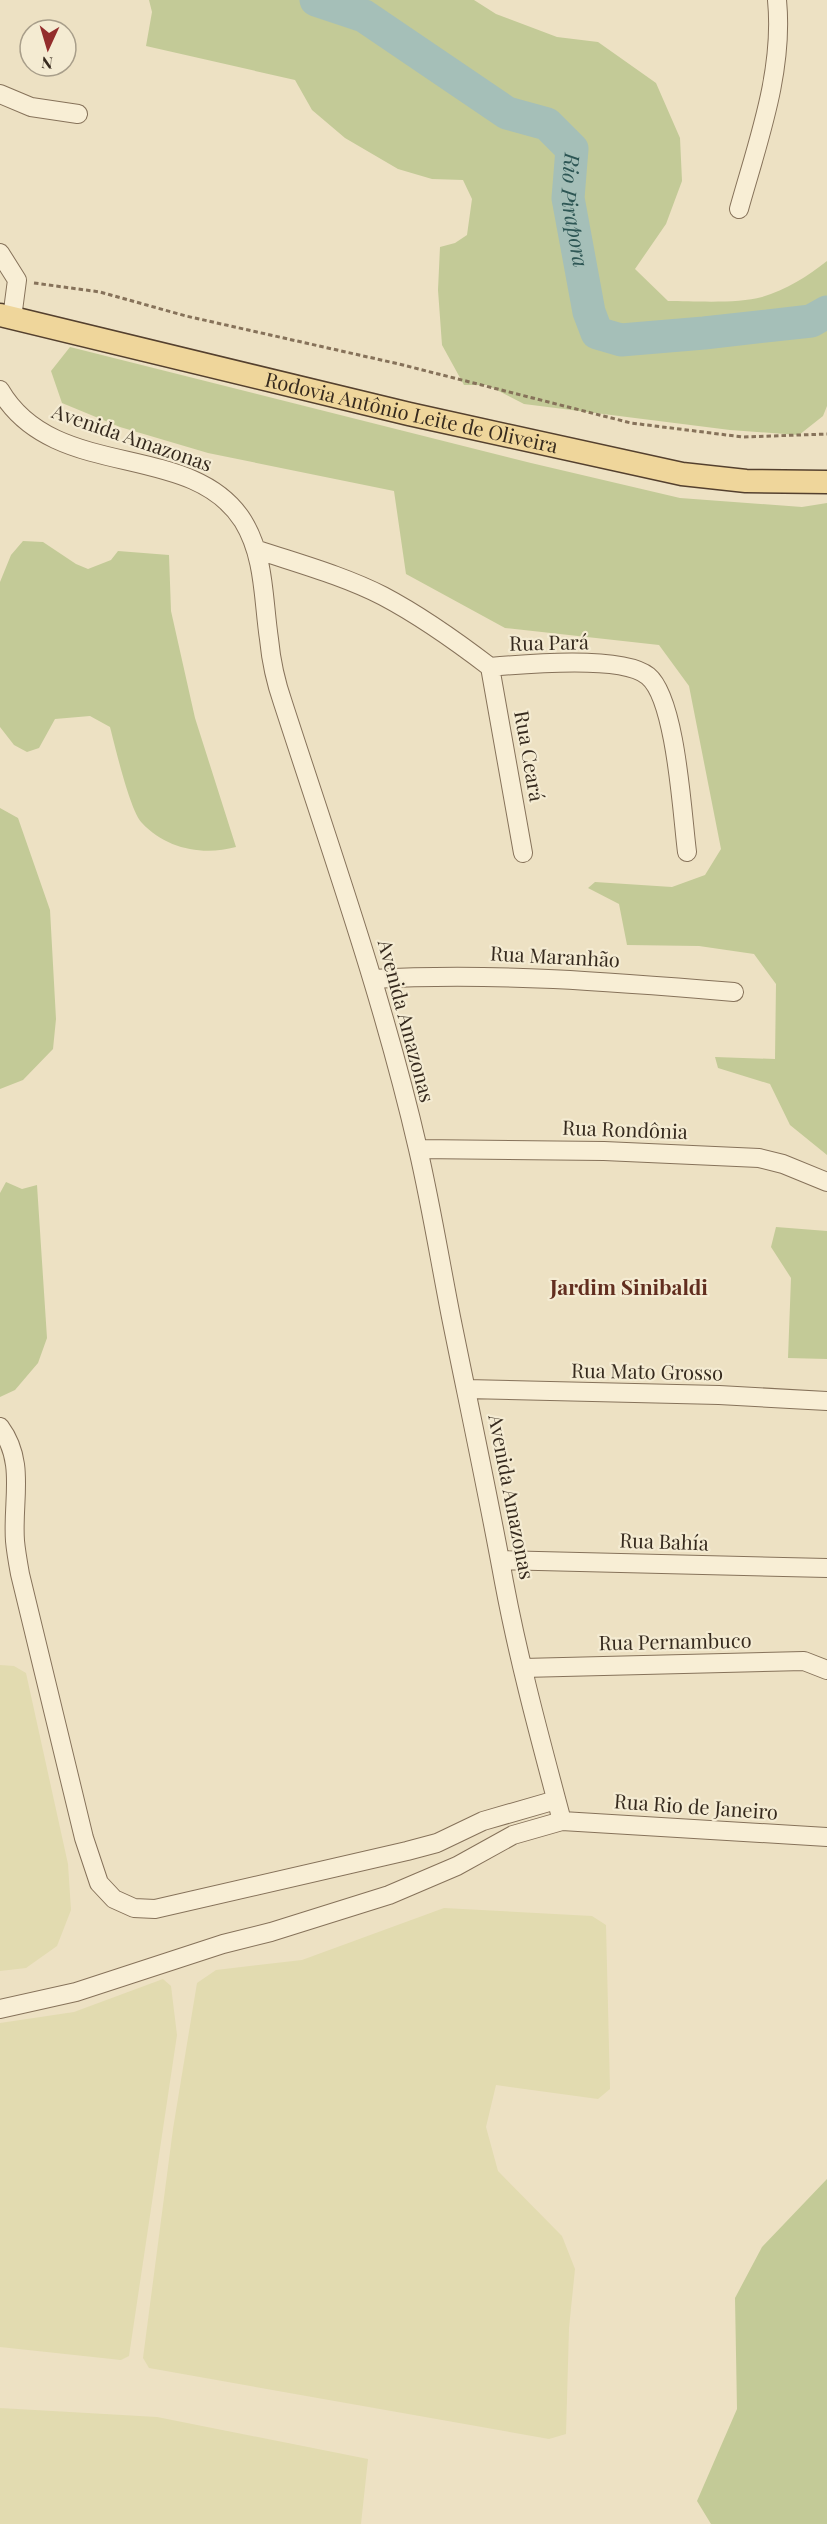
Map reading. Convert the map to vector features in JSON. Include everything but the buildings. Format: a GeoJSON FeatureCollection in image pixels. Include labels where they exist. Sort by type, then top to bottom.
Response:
{"type":"FeatureCollection","features":[{"type":"Feature","properties":{"kind":"main road","name":"Rodovia Antônio Leite de Oliveira"},"geometry":{"type":"LineString","coordinates":[[6,317],[409,414],[682,474],[746,481],[827,482]]}},
{"type":"Feature","properties":{"kind":"street"},"geometry":{"type":"LineString","coordinates":[[739,209],[777,65],[780,38],[777,0]]}},
{"type":"Feature","properties":{"kind":"street"},"geometry":{"type":"LineString","coordinates":[[0,94],[31,107],[78,114]]}},
{"type":"Feature","properties":{"kind":"street"},"geometry":{"type":"LineString","coordinates":[[0,253],[16,280],[6,317]]}},
{"type":"Feature","properties":{"kind":"street","name":"Avenida Amazonas"},"geometry":{"type":"LineString","coordinates":[[0,390],[11,409],[29,425],[55,440],[107,457],[189,477],[221,493],[242,519],[258,550],[269,644],[281,697],[373,979],[418,1149],[523,1668],[562,1821]]}},
{"type":"Feature","properties":{"kind":"street","name":"Rua Pará"},"geometry":{"type":"LineString","coordinates":[[258,550],[335,575],[382,596],[445,633],[490,667],[549,662],[573,663],[621,666],[647,675],[660,690],[669,718],[687,852]]}},
{"type":"Feature","properties":{"kind":"street","name":"Rua Ceará"},"geometry":{"type":"LineString","coordinates":[[490,667],[523,853]]}},
{"type":"Feature","properties":{"kind":"street","name":"Rua Maranhão"},"geometry":{"type":"LineString","coordinates":[[373,979],[431,975],[581,980],[734,992]]}},
{"type":"Feature","properties":{"kind":"street","name":"Rua Rondônia"},"geometry":{"type":"LineString","coordinates":[[418,1149],[604,1151],[759,1158],[783,1164],[827,1182]]}},
{"type":"Feature","properties":{"kind":"street","name":"Rua Mato Grosso"},"geometry":{"type":"LineString","coordinates":[[466,1389],[719,1395],[827,1401]]}},
{"type":"Feature","properties":{"kind":"street"},"geometry":{"type":"LineString","coordinates":[[0,1427],[11,1444],[16,1460],[16,1552],[59,1735],[84,1838],[95,1872],[99,1883],[114,1899],[134,1908],[155,1909],[259,1883],[351,1866],[437,1843],[483,1821],[556,1800]]}},
{"type":"Feature","properties":{"kind":"street","name":"Rua Bahía"},"geometry":{"type":"LineString","coordinates":[[501,1560],[827,1568]]}},
{"type":"Feature","properties":{"kind":"street","name":"Rua Pernambuco"},"geometry":{"type":"LineString","coordinates":[[523,1668],[804,1661],[827,1670]]}},
{"type":"Feature","properties":{"kind":"street","name":"Rua Rio de Janeiro"},"geometry":{"type":"LineString","coordinates":[[0,2009],[76,1992],[223,1944],[294,1926],[389,1895],[457,1866],[513,1835],[562,1821],[827,1837]]}},
{"type":"Feature","properties":{"kind":"path"},"geometry":{"type":"LineString","coordinates":[[16,280],[100,292],[186,316],[399,364],[631,423],[743,438],[827,434]]}},
{"type":"Feature","properties":{"kind":"shaded area"},"geometry":{"type":"Polygon","coordinates":[[[0,1665],[14,1666],[26,1673],[68,1864],[71,1910],[57,1946],[26,1968],[0,1971],[0,1665]]]}},
{"type":"Feature","properties":{"kind":"shaded area"},"geometry":{"type":"Polygon","coordinates":[[[444,1908],[592,1916],[606,1925],[610,2089],[598,2099],[496,2085],[486,2127],[498,2171],[562,2236],[575,2269],[569,2328],[566,2434],[549,2439],[149,2368],[143,2358],[173,2129],[197,1983],[216,1970],[302,1960],[444,1908]]]}},
{"type":"Feature","properties":{"kind":"shaded area"},"geometry":{"type":"Polygon","coordinates":[[[163,1979],[171,1986],[177,2035],[129,2356],[121,2360],[0,2347],[0,2023],[74,2012],[163,1979]]]}},
{"type":"Feature","properties":{"kind":"shaded area"},"geometry":{"type":"Polygon","coordinates":[[[0,2408],[157,2417],[368,2459],[361,2524],[0,2524],[0,2408]]]}},
{"type":"Feature","properties":{"kind":"green space"},"geometry":{"type":"Polygon","coordinates":[[[149,0],[474,0],[496,14],[557,37],[598,42],[656,83],[680,138],[682,181],[666,224],[635,269],[668,301],[728,301],[752,299],[780,291],[827,261],[827,406],[823,416],[799,435],[730,430],[524,404],[487,385],[464,385],[442,345],[438,290],[440,247],[455,243],[467,235],[472,199],[463,180],[432,179],[398,169],[345,138],[312,110],[295,80],[146,46],[152,12],[149,0]]]}},
{"type":"Feature","properties":{"kind":"green space"},"geometry":{"type":"Polygon","coordinates":[[[70,347],[531,463],[680,498],[802,507],[827,503],[827,1155],[790,1125],[770,1084],[718,1068],[715,1057],[775,1059],[776,984],[754,954],[699,946],[627,945],[619,904],[588,888],[595,882],[672,887],[705,875],[721,849],[689,686],[659,645],[505,628],[406,574],[394,491],[208,453],[120,427],[62,403],[51,371],[70,347]]]}},
{"type":"Feature","properties":{"kind":"green space"},"geometry":{"type":"Polygon","coordinates":[[[23,541],[43,542],[76,564],[88,569],[111,560],[118,551],[169,555],[171,611],[195,718],[236,847],[211,851],[186,848],[162,839],[152,832],[142,823],[133,806],[110,727],[90,716],[55,719],[39,748],[27,752],[14,745],[0,727],[0,582],[11,555],[23,541]]]}},
{"type":"Feature","properties":{"kind":"green space"},"geometry":{"type":"Polygon","coordinates":[[[0,808],[18,818],[50,910],[56,1019],[53,1049],[23,1080],[0,1089],[0,808]]]}},
{"type":"Feature","properties":{"kind":"green space"},"geometry":{"type":"Polygon","coordinates":[[[6,1182],[22,1189],[37,1185],[47,1338],[38,1363],[15,1390],[0,1397],[0,1193],[6,1182]]]}},
{"type":"Feature","properties":{"kind":"green space"},"geometry":{"type":"Polygon","coordinates":[[[776,1227],[827,1231],[827,1359],[788,1358],[791,1278],[771,1247],[776,1227]]]}},
{"type":"Feature","properties":{"kind":"green space"},"geometry":{"type":"Polygon","coordinates":[[[827,2179],[827,2524],[711,2524],[697,2501],[737,2409],[735,2298],[762,2247],[827,2179]]]}},
{"type":"Feature","properties":{"kind":"waterway","name":"Rio Pirapora"},"geometry":{"type":"LineString","coordinates":[[316,0],[364,16],[507,113],[547,124],[572,149],[568,198],[589,312],[597,333],[621,340],[704,333],[811,321],[827,312]]}},
{"type":"Feature","properties":{"kind":"district","name":"Jardim Sinibaldi"},"geometry":{"type":"Point","coordinates":[629,1288]}}]}
